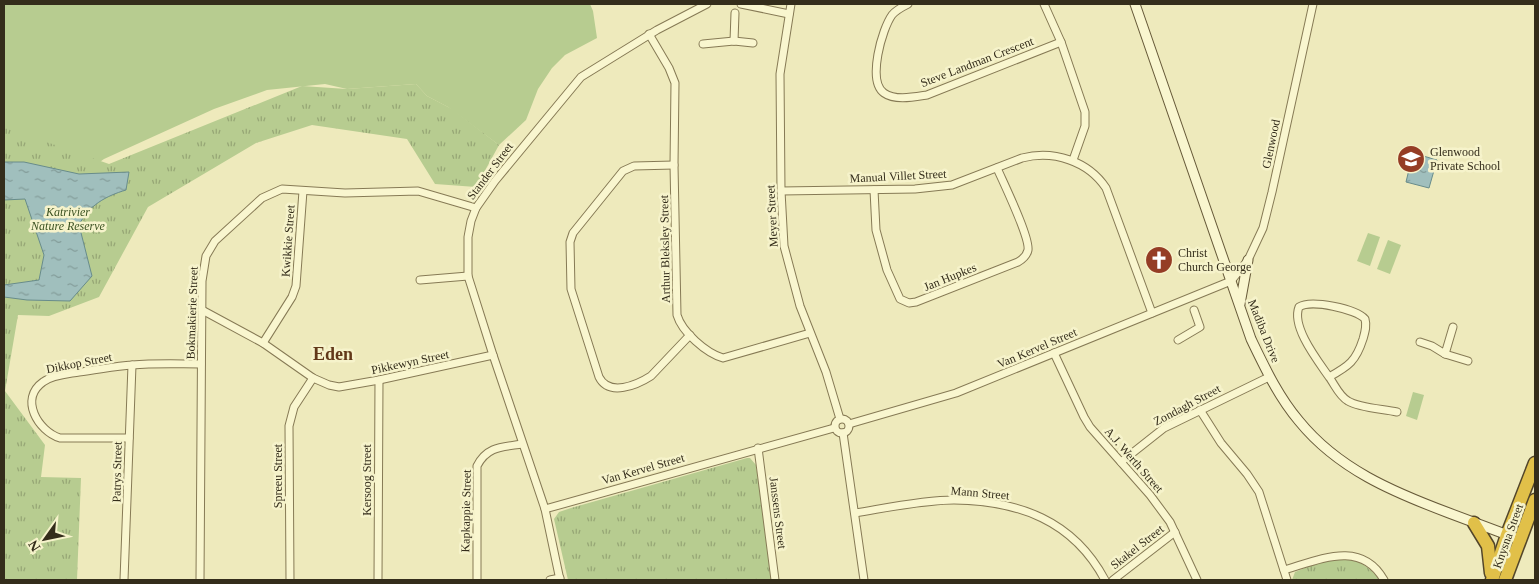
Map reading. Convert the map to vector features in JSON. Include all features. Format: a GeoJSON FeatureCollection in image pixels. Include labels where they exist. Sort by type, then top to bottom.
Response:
{"type":"FeatureCollection","features":[{"type":"Feature","properties":{"kind":"highway","name":"Knysna Street"},"geometry":{"type":"LineString","coordinates":[[1491,580],[1535,463]]}},
{"type":"Feature","properties":{"kind":"highway","name":"Knysna Street"},"geometry":{"type":"LineString","coordinates":[[1505,580],[1535,500]]}},
{"type":"Feature","properties":{"kind":"highway"},"geometry":{"type":"LineString","coordinates":[[1474,522],[1490,552],[1491,580]]}},
{"type":"Feature","properties":{"kind":"street","name":"Stander Street"},"geometry":{"type":"LineString","coordinates":[[560,579],[545,509],[468,276],[470,221],[476,208],[495,181],[581,77],[649,34],[688,12],[707,4]]}},
{"type":"Feature","properties":{"kind":"street"},"geometry":{"type":"LineString","coordinates":[[741,4],[789,14]]}},
{"type":"Feature","properties":{"kind":"street","name":"Meyer Street"},"geometry":{"type":"LineString","coordinates":[[791,4],[780,74],[781,191],[784,246],[800,306],[829,381],[840,419]]}},
{"type":"Feature","properties":{"kind":"street","name":"Steve Landman Crescent"},"geometry":{"type":"LineString","coordinates":[[908,4],[893,14],[880,42],[877,78],[880,88],[885,94],[890,96],[906,98],[926,95],[1061,42]]}},
{"type":"Feature","properties":{"kind":"street"},"geometry":{"type":"LineString","coordinates":[[1044,4],[1061,42],[1086,119],[1073,160]]}},
{"type":"Feature","properties":{"kind":"street","name":"Madiba Drive"},"geometry":{"type":"LineString","coordinates":[[1135,4],[1251,339],[1269,377],[1299,422],[1318,442],[1342,462],[1376,483],[1421,503],[1521,540]]}},
{"type":"Feature","properties":{"kind":"street","name":"Glenwood"},"geometry":{"type":"LineString","coordinates":[[1230,281],[1248,260],[1263,228],[1313,4]]}},
{"type":"Feature","properties":{"kind":"street"},"geometry":{"type":"LineString","coordinates":[[734,41],[735,13]]}},
{"type":"Feature","properties":{"kind":"street","name":"Arthur Bleksley Street"},"geometry":{"type":"LineString","coordinates":[[649,34],[669,68],[675,83],[674,165],[677,315],[682,327],[710,352],[723,358],[810,333]]}},
{"type":"Feature","properties":{"kind":"street"},"geometry":{"type":"LineString","coordinates":[[703,44],[734,41],[753,43]]}},
{"type":"Feature","properties":{"kind":"street","name":"Manual Villet Street"},"geometry":{"type":"LineString","coordinates":[[781,191],[915,189],[952,185],[1033,155],[1073,160],[1093,173],[1106,188],[1152,313]]}},
{"type":"Feature","properties":{"kind":"street"},"geometry":{"type":"LineString","coordinates":[[674,165],[634,166],[623,172],[573,233],[570,242],[571,289],[599,378],[604,386],[609,388],[623,387],[644,381],[690,335]]}},
{"type":"Feature","properties":{"kind":"street","name":"Jan Hupkes"},"geometry":{"type":"LineString","coordinates":[[874,190],[876,230],[887,270],[898,297],[906,302],[916,302],[1018,262],[1025,256],[1028,250],[1026,237],[997,168]]}},
{"type":"Feature","properties":{"kind":"street","name":"Bokmakierie Street"},"geometry":{"type":"LineString","coordinates":[[200,580],[203,267],[206,256],[214,241],[253,205],[272,192],[282,189],[372,193],[418,191],[476,208]]}},
{"type":"Feature","properties":{"kind":"street","name":"Kwikkie Street"},"geometry":{"type":"LineString","coordinates":[[263,343],[292,296],[296,286],[303,191]]}},
{"type":"Feature","properties":{"kind":"street"},"geometry":{"type":"LineString","coordinates":[[1240,307],[1248,260]]}},
{"type":"Feature","properties":{"kind":"street"},"geometry":{"type":"LineString","coordinates":[[420,280],[468,276]]}},
{"type":"Feature","properties":{"kind":"street","name":"Van Kervel Street"},"geometry":{"type":"LineString","coordinates":[[849,424],[956,394],[1230,281]]}},
{"type":"Feature","properties":{"kind":"street"},"geometry":{"type":"LineString","coordinates":[[1329,377],[1347,367],[1358,354],[1365,333],[1365,319],[1357,313],[1320,304],[1302,305],[1299,307],[1297,317],[1305,340],[1329,377],[1343,398],[1353,404],[1397,412]]}},
{"type":"Feature","properties":{"kind":"street","name":"Pikkewyn Street"},"geometry":{"type":"LineString","coordinates":[[202,310],[263,343],[313,378],[339,387],[493,355]]}},
{"type":"Feature","properties":{"kind":"street"},"geometry":{"type":"LineString","coordinates":[[1178,340],[1200,327],[1194,310]]}},
{"type":"Feature","properties":{"kind":"street"},"geometry":{"type":"LineString","coordinates":[[1445,354],[1453,327]]}},
{"type":"Feature","properties":{"kind":"street"},"geometry":{"type":"LineString","coordinates":[[1420,342],[1432,346],[1445,354],[1468,361]]}},
{"type":"Feature","properties":{"kind":"street","name":"A.J. Werth Street"},"geometry":{"type":"LineString","coordinates":[[1054,353],[1084,417],[1120,462],[1160,507],[1175,532],[1197,580]]}},
{"type":"Feature","properties":{"kind":"street","name":"Dikkop Street"},"geometry":{"type":"LineString","coordinates":[[128,438],[60,438],[54,436],[36,419],[32,404],[35,389],[46,379],[70,374],[132,365],[201,364]]}},
{"type":"Feature","properties":{"kind":"street","name":"Patrys Street"},"geometry":{"type":"LineString","coordinates":[[124,580],[132,365]]}},
{"type":"Feature","properties":{"kind":"street","name":"Zondagh Street"},"geometry":{"type":"LineString","coordinates":[[1120,462],[1164,428],[1269,377]]}},
{"type":"Feature","properties":{"kind":"street","name":"Spreeu Street"},"geometry":{"type":"LineString","coordinates":[[290,580],[290,426],[294,407],[313,378]]}},
{"type":"Feature","properties":{"kind":"street","name":"Kersoog Street"},"geometry":{"type":"LineString","coordinates":[[378,580],[379,380]]}},
{"type":"Feature","properties":{"kind":"street"},"geometry":{"type":"LineString","coordinates":[[1200,410],[1221,443],[1247,474],[1259,492],[1287,580]]}},
{"type":"Feature","properties":{"kind":"street"},"geometry":{"type":"LineString","coordinates":[[840,419],[846,420],[849,424],[848,429],[843,433],[838,433],[834,428],[835,423],[840,419]]}},
{"type":"Feature","properties":{"kind":"street","name":"Van Kervel Street"},"geometry":{"type":"LineString","coordinates":[[545,509],[834,428]]}},
{"type":"Feature","properties":{"kind":"street"},"geometry":{"type":"LineString","coordinates":[[843,433],[864,580]]}},
{"type":"Feature","properties":{"kind":"street","name":"Kapkappie Street"},"geometry":{"type":"LineString","coordinates":[[477,580],[477,466],[482,458],[491,450],[522,444]]}},
{"type":"Feature","properties":{"kind":"street","name":"Janssens Street"},"geometry":{"type":"LineString","coordinates":[[758,448],[775,580]]}},
{"type":"Feature","properties":{"kind":"street","name":"Mann Street"},"geometry":{"type":"LineString","coordinates":[[855,513],[953,500],[995,503],[1018,508],[1050,523],[1072,538],[1093,561],[1105,580]]}},
{"type":"Feature","properties":{"kind":"street","name":"Skakel Street"},"geometry":{"type":"LineString","coordinates":[[1113,580],[1175,532]]}},
{"type":"Feature","properties":{"kind":"street"},"geometry":{"type":"LineString","coordinates":[[1284,570],[1333,556],[1344,555],[1358,557],[1366,561],[1375,567],[1384,580]]}},
{"type":"Feature","properties":{"kind":"street"},"geometry":{"type":"LineString","coordinates":[[550,580],[560,579]]}},
{"type":"Feature","properties":{"kind":"green space"},"geometry":{"type":"Polygon","coordinates":[[[4,4],[590,4],[593,11],[597,38],[565,55],[552,68],[538,89],[526,120],[499,145],[448,107],[427,96],[416,84],[347,89],[325,84],[267,90],[214,109],[104,159],[90,169],[4,155],[4,4]]]}},
{"type":"Feature","properties":{"kind":"green space","name":"Katrivier Nature Reserve"},"geometry":{"type":"Polygon","coordinates":[[[416,84],[427,96],[452,109],[499,145],[476,187],[435,184],[407,139],[312,125],[256,143],[148,207],[99,297],[49,316],[18,315],[5,391],[45,445],[41,477],[81,478],[77,580],[4,580],[4,127],[109,164],[302,86],[347,89],[416,84]]]}},
{"type":"Feature","properties":{"kind":"green space"},"geometry":{"type":"Polygon","coordinates":[[[1368,233],[1380,237],[1370,266],[1357,261],[1368,233]]]}},
{"type":"Feature","properties":{"kind":"green space"},"geometry":{"type":"Polygon","coordinates":[[[1388,240],[1401,245],[1390,274],[1377,269],[1388,240]]]}},
{"type":"Feature","properties":{"kind":"green space"},"geometry":{"type":"Polygon","coordinates":[[[1413,392],[1424,395],[1417,420],[1406,416],[1413,392]]]}},
{"type":"Feature","properties":{"kind":"green space"},"geometry":{"type":"Polygon","coordinates":[[[750,458],[756,465],[772,580],[568,580],[554,519],[559,512],[750,458]]]}},
{"type":"Feature","properties":{"kind":"green space"},"geometry":{"type":"Polygon","coordinates":[[[1347,558],[1365,566],[1380,580],[1292,580],[1295,572],[1301,569],[1327,561],[1347,558]]]}},
{"type":"Feature","properties":{"kind":"water"},"geometry":{"type":"Polygon","coordinates":[[[1413,153],[1437,160],[1429,188],[1406,182],[1413,153]]]}},
{"type":"Feature","properties":{"kind":"water"},"geometry":{"type":"Polygon","coordinates":[[[4,162],[24,162],[79,174],[129,172],[126,190],[99,202],[88,212],[79,225],[92,276],[70,301],[27,300],[4,297],[4,285],[39,280],[44,255],[25,199],[4,200],[4,162]]]}},
{"type":"Feature","properties":{"kind":"place","name":"Glenwood Private School"},"geometry":{"type":"Point","coordinates":[1411,159]}},
{"type":"Feature","properties":{"kind":"place","name":"Christ Church George"},"geometry":{"type":"Point","coordinates":[1159,260]}},
{"type":"Feature","properties":{"kind":"district","name":"Eden"},"geometry":{"type":"Point","coordinates":[333,354]}}]}
